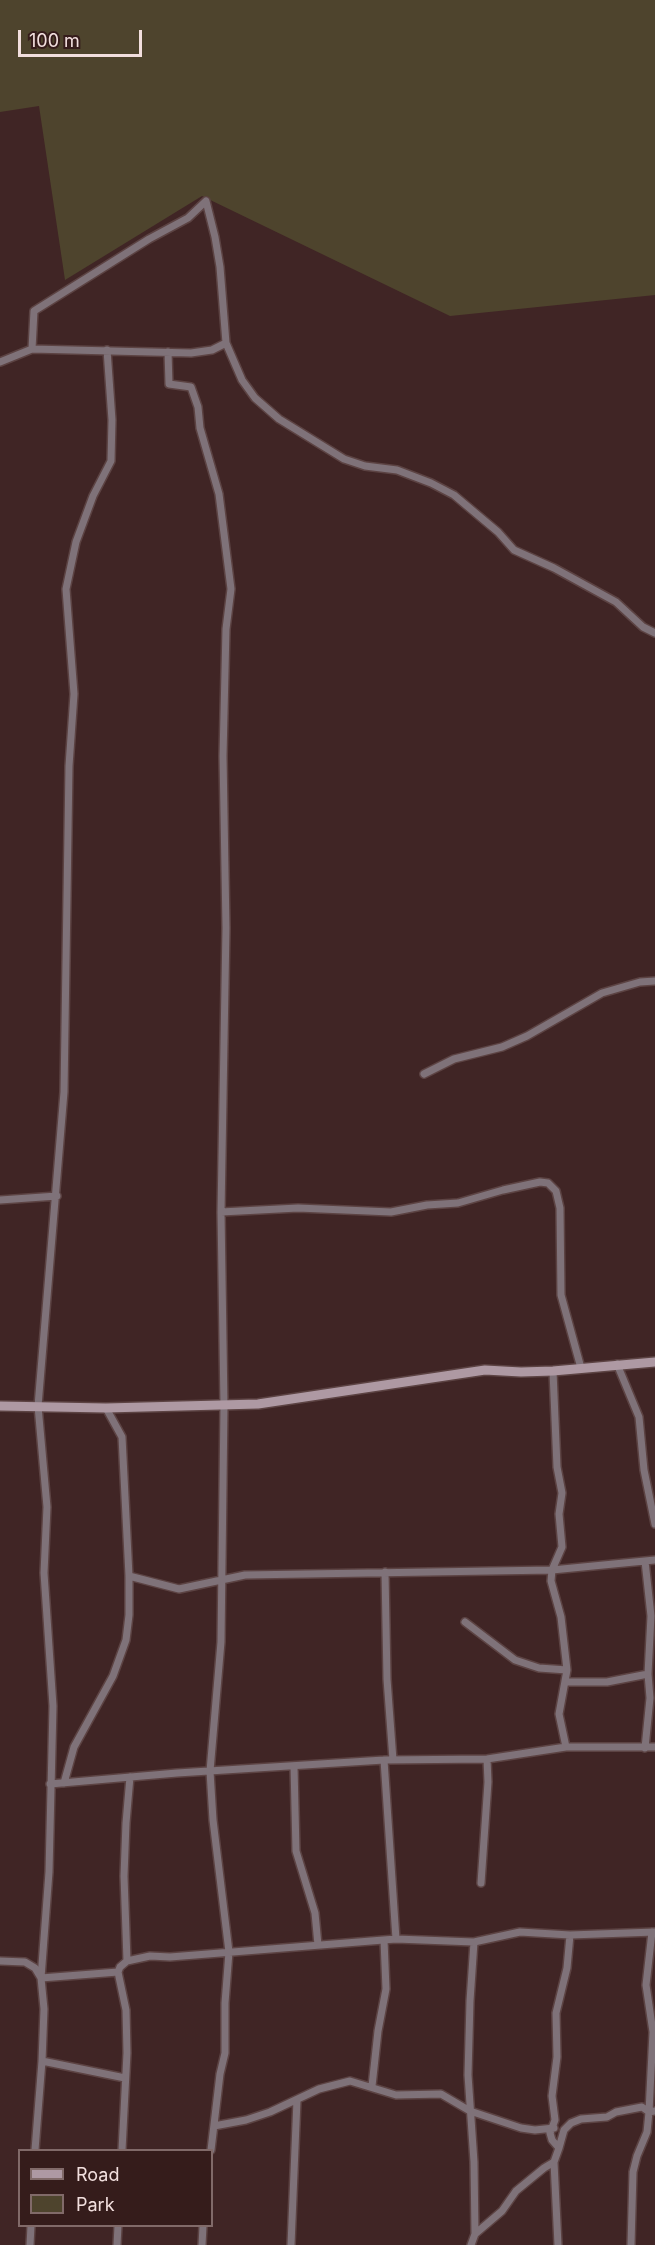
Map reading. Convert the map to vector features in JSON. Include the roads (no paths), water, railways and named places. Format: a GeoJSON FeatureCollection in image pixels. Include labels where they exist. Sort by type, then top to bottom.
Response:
{"type":"FeatureCollection","features":[{"type":"Feature","properties":{"kind":"street"},"geometry":{"type":"LineString","coordinates":[[32,349],[34,311],[149,239],[188,218],[206,201],[215,237],[224,293],[226,343],[231,357],[255,398],[279,419],[344,459],[365,466],[397,470],[431,483],[453,495],[498,532],[514,550],[616,602],[644,627],[655,633]]}},
{"type":"Feature","properties":{"kind":"street"},"geometry":{"type":"LineString","coordinates":[[0,362],[32,349],[191,353],[212,350],[226,343]]}},
{"type":"Feature","properties":{"kind":"street"},"geometry":{"type":"LineString","coordinates":[[35,2149],[42,2061],[44,2009],[41,1978],[49,1872],[54,1706],[44,1573],[46,1507],[38,1406],[64,1092],[69,777],[74,693],[66,589],[75,542],[93,496],[111,461],[112,420],[107,350]]}},
{"type":"Feature","properties":{"kind":"street"},"geometry":{"type":"LineString","coordinates":[[168,352],[169,384],[191,387],[198,407],[200,429],[219,494],[231,589],[226,629],[223,756],[226,928],[221,1212],[224,1406],[221,1642],[210,1771],[218,1866],[229,1952],[225,2003],[225,2053],[220,2074],[211,2149]]}},
{"type":"Feature","properties":{"kind":"street"},"geometry":{"type":"LineString","coordinates":[[424,1074],[454,1059],[502,1047],[527,1036],[602,993],[640,982],[655,981]]}},
{"type":"Feature","properties":{"kind":"street"},"geometry":{"type":"LineString","coordinates":[[221,1212],[298,1208],[391,1212],[428,1205],[458,1203],[503,1190],[540,1182],[548,1183],[556,1191],[560,1208],[561,1295],[581,1368]]}},
{"type":"Feature","properties":{"kind":"street"},"geometry":{"type":"LineString","coordinates":[[0,1200],[57,1196]]}},
{"type":"Feature","properties":{"kind":"street"},"geometry":{"type":"LineString","coordinates":[[0,1406],[106,1408],[224,1406],[269,1402],[485,1370],[553,1371],[655,1362]]}},
{"type":"Feature","properties":{"kind":"street"},"geometry":{"type":"LineString","coordinates":[[617,1364],[639,1417],[644,1470],[655,1524]]}},
{"type":"Feature","properties":{"kind":"street"},"geometry":{"type":"LineString","coordinates":[[553,1371],[557,1467],[562,1493],[558,1514],[562,1547],[552,1570],[551,1581],[561,1617],[567,1670],[559,1714],[566,1747]]}},
{"type":"Feature","properties":{"kind":"street"},"geometry":{"type":"LineString","coordinates":[[64,1783],[74,1747],[113,1676],[126,1640],[129,1576],[122,1437],[106,1408]]}},
{"type":"Feature","properties":{"kind":"street"},"geometry":{"type":"LineString","coordinates":[[129,1576],[179,1588],[220,1581],[229,1576],[245,1575],[552,1570],[655,1560]]}},
{"type":"Feature","properties":{"kind":"street"},"geometry":{"type":"LineString","coordinates":[[645,1561],[651,1616],[648,1674],[650,1698],[645,1748]]}},
{"type":"Feature","properties":{"kind":"street"},"geometry":{"type":"LineString","coordinates":[[385,1572],[387,1679],[393,1760]]}},
{"type":"Feature","properties":{"kind":"street"},"geometry":{"type":"LineString","coordinates":[[465,1622],[525,1665],[567,1670]]}},
{"type":"Feature","properties":{"kind":"street"},"geometry":{"type":"LineString","coordinates":[[566,1682],[607,1682],[648,1674]]}},
{"type":"Feature","properties":{"kind":"street"},"geometry":{"type":"LineString","coordinates":[[50,1784],[210,1771],[393,1760],[487,1759],[566,1747],[655,1747]]}},
{"type":"Feature","properties":{"kind":"street"},"geometry":{"type":"LineString","coordinates":[[481,1883],[488,1782],[487,1759]]}},
{"type":"Feature","properties":{"kind":"street"},"geometry":{"type":"LineString","coordinates":[[384,1761],[396,1939]]}},
{"type":"Feature","properties":{"kind":"street"},"geometry":{"type":"LineString","coordinates":[[294,1766],[296,1851],[315,1913],[318,1945]]}},
{"type":"Feature","properties":{"kind":"street"},"geometry":{"type":"LineString","coordinates":[[128,1961],[124,1876],[130,1777]]}},
{"type":"Feature","properties":{"kind":"street"},"geometry":{"type":"LineString","coordinates":[[41,1978],[118,1972],[128,1961],[150,1956],[170,1957],[396,1939],[474,1942],[520,1932],[570,1935],[654,1932],[646,1985],[653,2032],[652,2111],[633,2172],[631,2245]]}},
{"type":"Feature","properties":{"kind":"street"},"geometry":{"type":"LineString","coordinates":[[559,2148],[552,2140],[550,2133],[554,2128],[555,2120],[552,2096],[558,2050],[556,2008],[567,1968],[570,1935]]}},
{"type":"Feature","properties":{"kind":"street"},"geometry":{"type":"LineString","coordinates":[[372,2086],[378,2031],[386,1989],[384,1940]]}},
{"type":"Feature","properties":{"kind":"street"},"geometry":{"type":"LineString","coordinates":[[471,2245],[475,2234],[474,2162],[470,2111],[470,2022],[474,1942]]}},
{"type":"Feature","properties":{"kind":"street"},"geometry":{"type":"LineString","coordinates":[[0,1961],[25,1962],[35,1968],[41,1978]]}},
{"type":"Feature","properties":{"kind":"street"},"geometry":{"type":"LineString","coordinates":[[118,1972],[126,2010],[122,2149]]}},
{"type":"Feature","properties":{"kind":"street"},"geometry":{"type":"LineString","coordinates":[[42,2061],[125,2078]]}},
{"type":"Feature","properties":{"kind":"street"},"geometry":{"type":"LineString","coordinates":[[214,2126],[246,2120],[319,2089],[351,2081],[396,2095],[441,2094],[470,2111],[521,2128],[535,2130],[554,2128]]}},
{"type":"Feature","properties":{"kind":"street"},"geometry":{"type":"LineString","coordinates":[[291,2245],[297,2100]]}},
{"type":"Feature","properties":{"kind":"street"},"geometry":{"type":"LineString","coordinates":[[558,2245],[554,2162],[564,2130],[571,2122],[581,2119],[608,2116],[616,2112],[642,2107],[652,2111]]}},
{"type":"Feature","properties":{"kind":"street"},"geometry":{"type":"LineString","coordinates":[[475,2234],[498,2215],[516,2191],[554,2162]]}},
{"type":"Feature","properties":{"kind":"street"},"geometry":{"type":"LineString","coordinates":[[30,2245],[31,2227]]}},
{"type":"Feature","properties":{"kind":"street"},"geometry":{"type":"LineString","coordinates":[[117,2245],[118,2227]]}},
{"type":"Feature","properties":{"kind":"street"},"geometry":{"type":"LineString","coordinates":[[202,2245],[203,2227]]}}]}
